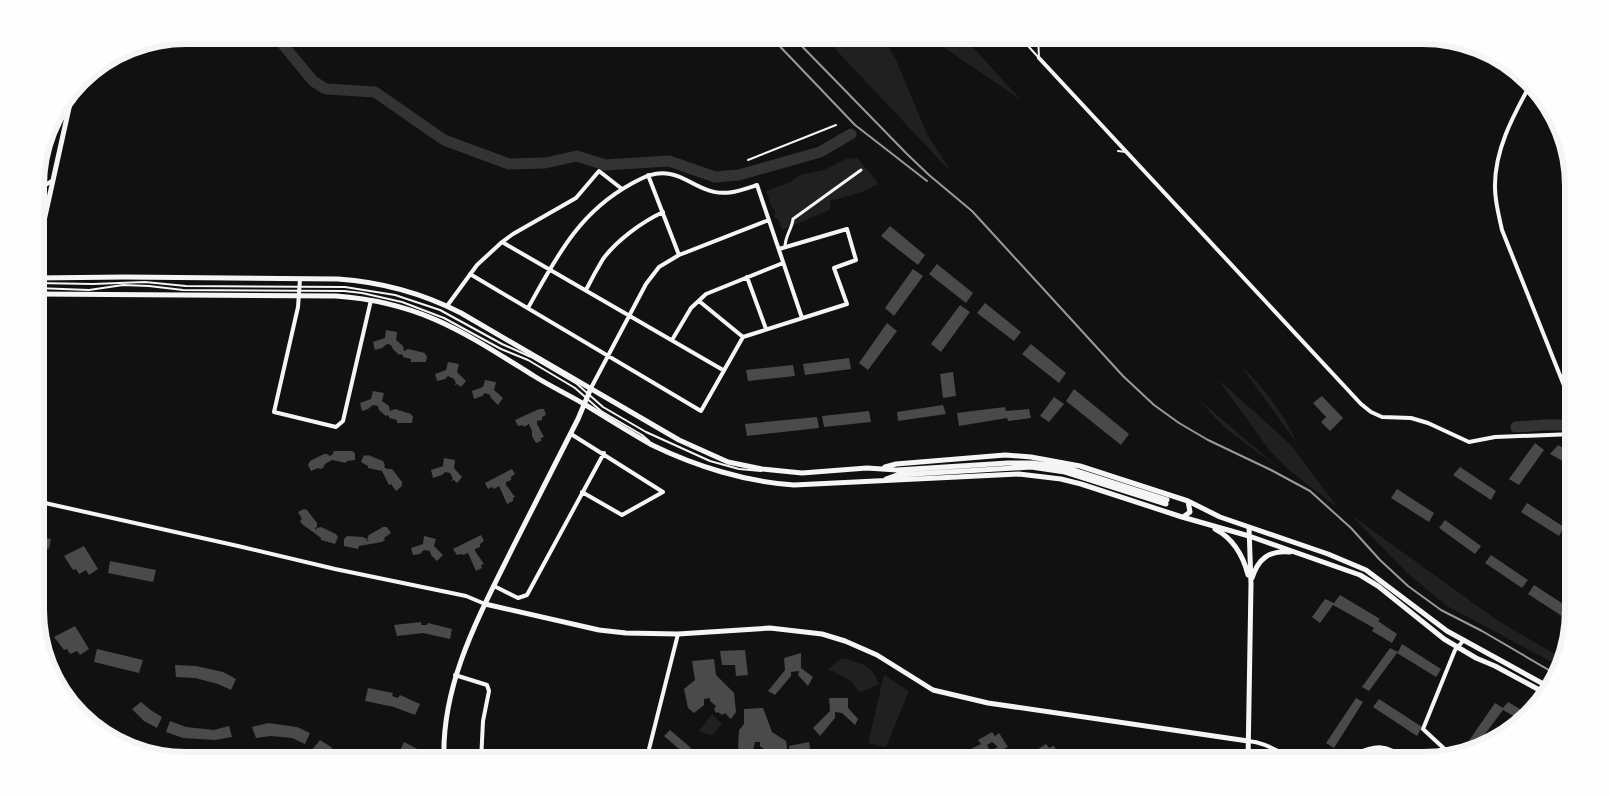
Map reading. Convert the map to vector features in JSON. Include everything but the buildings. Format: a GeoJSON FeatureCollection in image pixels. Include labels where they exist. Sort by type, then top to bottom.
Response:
{"type":"FeatureCollection","features":[{"type":"Feature","properties":{"kind":"street"},"geometry":{"type":"LineString","coordinates":[[1039,58],[1370,412],[1382,417],[1411,418],[1428,422],[1469,442],[1494,437],[1565,434]]}},
{"type":"Feature","properties":{"kind":"street"},"geometry":{"type":"LineString","coordinates":[[1527,89],[1512,117],[1501,149],[1495,172],[1496,203],[1502,230],[1565,386]]}},
{"type":"Feature","properties":{"kind":"street"},"geometry":{"type":"LineString","coordinates":[[44,219],[70,104]]}},
{"type":"Feature","properties":{"kind":"street"},"geometry":{"type":"LineString","coordinates":[[785,247],[785,240],[793,224],[793,219],[860,170]]}},
{"type":"Feature","properties":{"kind":"street"},"geometry":{"type":"LineString","coordinates":[[446,306],[477,264],[502,242],[576,198],[599,171],[622,189]]}},
{"type":"Feature","properties":{"kind":"street"},"geometry":{"type":"LineString","coordinates":[[528,308],[573,233],[594,208],[622,189],[648,175],[660,173],[672,174],[704,189],[725,194],[757,186],[802,318]]}},
{"type":"Feature","properties":{"kind":"street"},"geometry":{"type":"LineString","coordinates":[[648,175],[680,255]]}},
{"type":"Feature","properties":{"kind":"street"},"geometry":{"type":"LineString","coordinates":[[44,186],[52,181]]}},
{"type":"Feature","properties":{"kind":"street"},"geometry":{"type":"LineString","coordinates":[[586,290],[604,258],[628,235],[649,219],[663,212]]}},
{"type":"Feature","properties":{"kind":"street"},"geometry":{"type":"LineString","coordinates":[[444,752],[445,719],[456,675],[484,604],[571,434],[608,356],[652,275],[659,267],[680,255],[769,220]]}},
{"type":"Feature","properties":{"kind":"street"},"geometry":{"type":"LineString","coordinates":[[470,274],[701,411],[743,336],[847,304],[834,268],[856,260],[847,229],[779,249]]}},
{"type":"Feature","properties":{"kind":"street"},"geometry":{"type":"LineString","coordinates":[[502,242],[723,370]]}},
{"type":"Feature","properties":{"kind":"street"},"geometry":{"type":"LineString","coordinates":[[672,340],[691,308],[706,294],[784,263]]}},
{"type":"Feature","properties":{"kind":"street"},"geometry":{"type":"LineString","coordinates":[[44,278],[125,276],[338,279],[373,282],[414,293],[446,306],[589,394],[715,458],[740,464],[802,473],[882,468],[897,470],[1033,463],[1082,472],[1166,502],[1065,472],[1031,467],[897,475],[883,480]]}},
{"type":"Feature","properties":{"kind":"street"},"geometry":{"type":"LineString","coordinates":[[747,277],[766,329]]}},
{"type":"Feature","properties":{"kind":"street"},"geometry":{"type":"LineString","coordinates":[[300,279],[298,307],[274,412],[336,426],[343,421],[371,300]]}},
{"type":"Feature","properties":{"kind":"street"},"geometry":{"type":"LineString","coordinates":[[44,294],[299,291],[371,300],[410,309],[453,327],[654,446],[722,472],[772,483],[794,485],[1019,474],[1040,475],[1081,484],[1182,517],[1249,536],[1360,575],[1378,586],[1427,626],[1458,647],[1540,690]]}},
{"type":"Feature","properties":{"kind":"street"},"geometry":{"type":"LineString","coordinates":[[699,301],[743,336]]}},
{"type":"Feature","properties":{"kind":"street"},"geometry":{"type":"LineString","coordinates":[[571,434],[604,453],[663,492],[622,515],[582,492]]}},
{"type":"Feature","properties":{"kind":"street"},"geometry":{"type":"LineString","coordinates":[[494,586],[518,598],[527,594],[604,453]]}},
{"type":"Feature","properties":{"kind":"street"},"geometry":{"type":"LineString","coordinates":[[882,468],[896,464],[1005,456],[1031,457],[1080,466],[1188,501],[1220,517],[1328,554],[1366,570],[1387,584],[1430,620],[1544,684]]}},
{"type":"Feature","properties":{"kind":"street"},"geometry":{"type":"LineString","coordinates":[[1182,517],[1190,512],[1188,501]]}},
{"type":"Feature","properties":{"kind":"street"},"geometry":{"type":"LineString","coordinates":[[44,503],[335,569],[466,596],[484,604],[599,630],[626,633],[678,634],[770,628],[822,634],[845,641],[877,655],[921,684],[946,694],[997,705],[1262,743],[1279,752]]}},
{"type":"Feature","properties":{"kind":"street"},"geometry":{"type":"LineString","coordinates":[[1204,523],[1224,534],[1234,543],[1243,558],[1251,584]]}},
{"type":"Feature","properties":{"kind":"street"},"geometry":{"type":"LineString","coordinates":[[1248,752],[1251,584],[1249,527]]}},
{"type":"Feature","properties":{"kind":"street"},"geometry":{"type":"LineString","coordinates":[[1251,584],[1256,565],[1266,557],[1278,552],[1307,556]]}},
{"type":"Feature","properties":{"kind":"street"},"geometry":{"type":"LineString","coordinates":[[648,752],[678,634]]}},
{"type":"Feature","properties":{"kind":"street"},"geometry":{"type":"LineString","coordinates":[[1446,751],[1423,729],[1454,653],[1464,640]]}},
{"type":"Feature","properties":{"kind":"street"},"geometry":{"type":"LineString","coordinates":[[456,675],[487,685],[489,691],[483,721],[481,752]]}},
{"type":"Feature","properties":{"kind":"street"},"geometry":{"type":"LineString","coordinates":[[1364,752],[1380,747],[1388,747],[1396,752]]}},
{"type":"Feature","properties":{"kind":"lane"},"geometry":{"type":"LineString","coordinates":[[1026,44],[1039,58]]}},
{"type":"Feature","properties":{"kind":"lane"},"geometry":{"type":"LineString","coordinates":[[1038,44],[1039,58]]}},
{"type":"Feature","properties":{"kind":"lane"},"geometry":{"type":"LineString","coordinates":[[748,160],[836,125]]}},
{"type":"Feature","properties":{"kind":"lane"},"geometry":{"type":"LineString","coordinates":[[1118,151],[1127,152]]}},
{"type":"Feature","properties":{"kind":"lane"},"geometry":{"type":"LineString","coordinates":[[44,283],[137,282],[186,286],[362,293],[416,306],[450,320],[501,349],[528,360],[575,388],[589,394],[601,410],[642,435],[654,446]]}},
{"type":"Feature","properties":{"kind":"lane"},"geometry":{"type":"LineString","coordinates":[[44,288],[89,290],[123,286],[148,286],[183,290],[299,291],[345,287],[395,295],[425,304],[531,357],[577,384],[603,407],[646,432],[710,461],[739,469],[788,472]]}},
{"type":"Feature","properties":{"kind":"shaded area"},"geometry":{"type":"Polygon","coordinates":[[[830,44],[887,44],[896,60],[927,134],[951,172],[830,44]]]}},
{"type":"Feature","properties":{"kind":"shaded area"},"geometry":{"type":"Polygon","coordinates":[[[939,44],[970,44],[1021,100],[939,44]]]}},
{"type":"Feature","properties":{"kind":"shaded area"},"geometry":{"type":"Polygon","coordinates":[[[857,158],[879,184],[862,192],[830,201],[830,210],[782,230],[778,219],[774,218],[775,211],[766,191],[791,182],[800,175],[824,170],[846,159],[857,158]]]}},
{"type":"Feature","properties":{"kind":"shaded area"},"geometry":{"type":"Polygon","coordinates":[[[1241,366],[1273,402],[1297,443],[1241,366]]]}},
{"type":"Feature","properties":{"kind":"shaded area"},"geometry":{"type":"Polygon","coordinates":[[[1218,379],[1290,444],[1338,508],[1289,470],[1270,451],[1218,379]]]}},
{"type":"Feature","properties":{"kind":"shaded area"},"geometry":{"type":"Polygon","coordinates":[[[1196,397],[1281,470],[1224,427],[1196,397]]]}},
{"type":"Feature","properties":{"kind":"shaded area"},"geometry":{"type":"Polygon","coordinates":[[[1351,515],[1497,620],[1558,656],[1555,664],[1447,606],[1407,573],[1351,515]]]}},
{"type":"Feature","properties":{"kind":"shaded area"},"geometry":{"type":"Polygon","coordinates":[[[842,658],[865,665],[873,672],[879,684],[859,692],[851,681],[828,669],[842,658]]]}},
{"type":"Feature","properties":{"kind":"shaded area"},"geometry":{"type":"Polygon","coordinates":[[[884,675],[909,691],[886,747],[868,743],[884,675]]]}},
{"type":"Feature","properties":{"kind":"shaded area"},"geometry":{"type":"Polygon","coordinates":[[[712,714],[722,724],[712,736],[699,731],[712,714]]]}},
{"type":"Feature","properties":{"kind":"waterway"},"geometry":{"type":"LineString","coordinates":[[282,44],[313,81],[324,88]]}},
{"type":"Feature","properties":{"kind":"waterway"},"geometry":{"type":"LineString","coordinates":[[327,89],[375,92],[444,140],[509,164],[545,163],[577,156],[605,165],[669,161],[715,177],[739,175],[820,152],[851,134]]}},
{"type":"Feature","properties":{"kind":"waterway"},"geometry":{"type":"LineString","coordinates":[[1516,427],[1565,425]]}},
{"type":"Feature","properties":{"kind":"railway"},"geometry":{"type":"LineString","coordinates":[[778,44],[855,125],[927,181]]}},
{"type":"Feature","properties":{"kind":"railway"},"geometry":{"type":"LineString","coordinates":[[800,44],[907,154],[972,211],[1123,376],[1154,405],[1179,423],[1208,440],[1310,491],[1351,528],[1380,560],[1408,586],[1441,610],[1482,631],[1552,672]]}}]}
